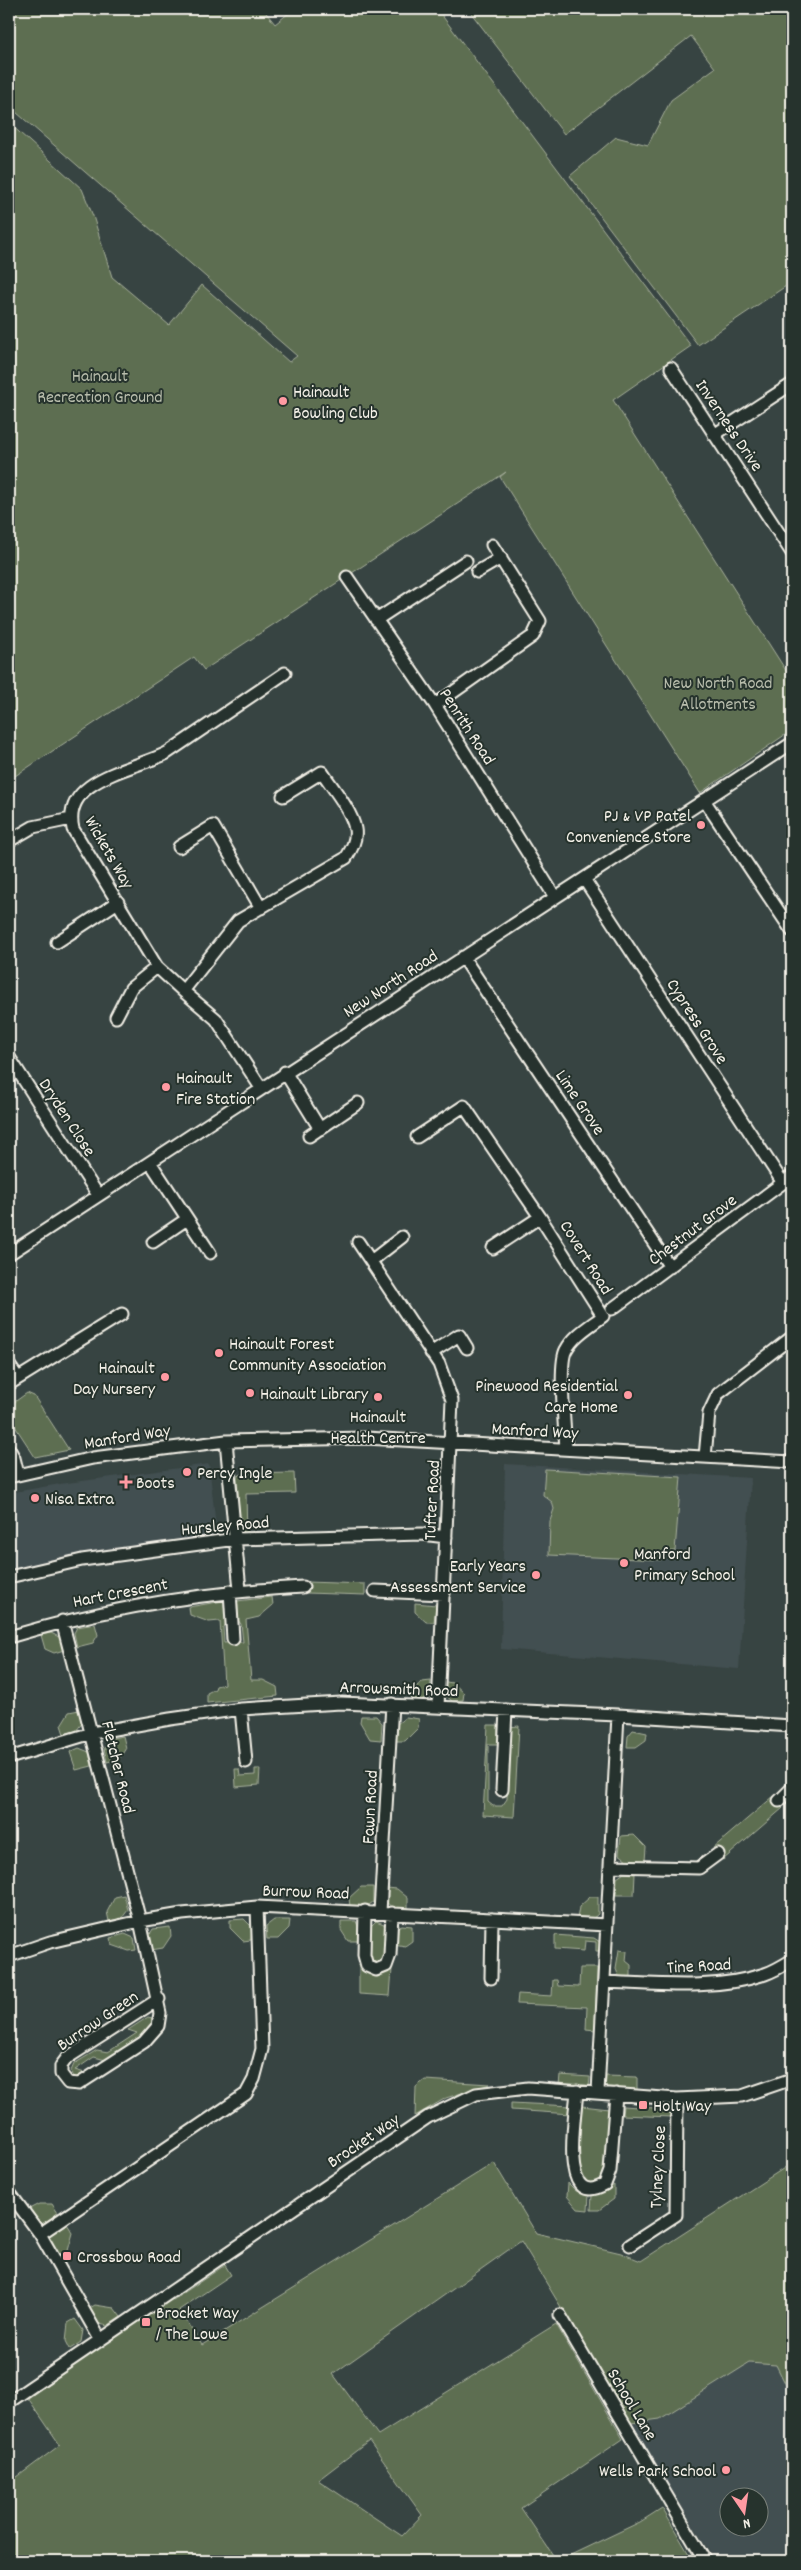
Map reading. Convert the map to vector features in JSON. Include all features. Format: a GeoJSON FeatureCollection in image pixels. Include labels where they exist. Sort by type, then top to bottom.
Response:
{"type":"FeatureCollection","features":[{"type":"Feature","properties":{"kind":"street","name":"Inverness Drive"},"geometry":{"type":"LineString","coordinates":[[671,368],[714,436],[762,504],[792,553]]}},
{"type":"Feature","properties":{"kind":"street"},"geometry":{"type":"LineString","coordinates":[[714,436],[792,384]]}},
{"type":"Feature","properties":{"kind":"street"},"geometry":{"type":"LineString","coordinates":[[435,705],[533,636],[540,621],[492,545]]}},
{"type":"Feature","properties":{"kind":"street"},"geometry":{"type":"LineString","coordinates":[[477,572],[501,558]]}},
{"type":"Feature","properties":{"kind":"street"},"geometry":{"type":"LineString","coordinates":[[376,620],[466,562]]}},
{"type":"Feature","properties":{"kind":"street","name":"Penrith Road"},"geometry":{"type":"LineString","coordinates":[[347,577],[435,705],[556,897]]}},
{"type":"Feature","properties":{"kind":"street","name":"Wickets Way"},"geometry":{"type":"LineString","coordinates":[[261,1088],[216,1019],[182,991],[158,966],[73,830],[70,819],[77,798],[95,782],[126,768],[148,763],[166,753],[285,673]]}},
{"type":"Feature","properties":{"kind":"street","name":"New North Road"},"geometry":{"type":"LineString","coordinates":[[9,1254],[285,1072],[792,743]]}},
{"type":"Feature","properties":{"kind":"street"},"geometry":{"type":"LineString","coordinates":[[182,991],[238,921],[346,858],[352,848],[355,829],[342,801],[322,772],[283,796]]}},
{"type":"Feature","properties":{"kind":"street"},"geometry":{"type":"LineString","coordinates":[[704,800],[792,932]]}},
{"type":"Feature","properties":{"kind":"street"},"geometry":{"type":"LineString","coordinates":[[9,842],[32,827],[70,819]]}},
{"type":"Feature","properties":{"kind":"street"},"geometry":{"type":"LineString","coordinates":[[179,847],[213,826],[261,908]]}},
{"type":"Feature","properties":{"kind":"street","name":"Cypress Grove"},"geometry":{"type":"LineString","coordinates":[[584,879],[788,1180]]}},
{"type":"Feature","properties":{"kind":"street"},"geometry":{"type":"LineString","coordinates":[[57,942],[118,902]]}},
{"type":"Feature","properties":{"kind":"street","name":"Lime Grove"},"geometry":{"type":"LineString","coordinates":[[463,957],[670,1267]]}},
{"type":"Feature","properties":{"kind":"street"},"geometry":{"type":"LineString","coordinates":[[116,1016],[131,988],[158,966]]}},
{"type":"Feature","properties":{"kind":"street","name":"Dryden Close"},"geometry":{"type":"LineString","coordinates":[[9,1057],[98,1196]]}},
{"type":"Feature","properties":{"kind":"street"},"geometry":{"type":"LineString","coordinates":[[285,1072],[320,1128]]}},
{"type":"Feature","properties":{"kind":"street"},"geometry":{"type":"LineString","coordinates":[[309,1136],[358,1103]]}},
{"type":"Feature","properties":{"kind":"street","name":"Covert Road"},"geometry":{"type":"LineString","coordinates":[[417,1137],[464,1106],[540,1217],[603,1316],[579,1334],[565,1351],[563,1368],[566,1449]]}},
{"type":"Feature","properties":{"kind":"street"},"geometry":{"type":"LineString","coordinates":[[150,1162],[210,1253]]}},
{"type":"Feature","properties":{"kind":"street","name":"Chestnut Grove"},"geometry":{"type":"LineString","coordinates":[[612,1309],[788,1180]]}},
{"type":"Feature","properties":{"kind":"street","name":"Covert Road"},"geometry":{"type":"LineString","coordinates":[[493,1248],[540,1217]]}},
{"type":"Feature","properties":{"kind":"street"},"geometry":{"type":"LineString","coordinates":[[153,1242],[187,1219]]}},
{"type":"Feature","properties":{"kind":"street"},"geometry":{"type":"LineString","coordinates":[[371,1262],[402,1237]]}},
{"type":"Feature","properties":{"kind":"street","name":"Tufter Road"},"geometry":{"type":"LineString","coordinates":[[358,1242],[439,1364],[452,1400],[438,1707]]}},
{"type":"Feature","properties":{"kind":"street"},"geometry":{"type":"LineString","coordinates":[[9,1365],[13,1381],[122,1314]]}},
{"type":"Feature","properties":{"kind":"street"},"geometry":{"type":"LineString","coordinates":[[431,1353],[459,1335],[467,1348]]}},
{"type":"Feature","properties":{"kind":"street"},"geometry":{"type":"LineString","coordinates":[[705,1457],[709,1412],[718,1394],[792,1337]]}},
{"type":"Feature","properties":{"kind":"street","name":"Manford Way"},"geometry":{"type":"LineString","coordinates":[[14,1476],[93,1458],[226,1441],[366,1438],[792,1462]]}},
{"type":"Feature","properties":{"kind":"street"},"geometry":{"type":"LineString","coordinates":[[226,1441],[236,1539],[233,1639]]}},
{"type":"Feature","properties":{"kind":"street"},"geometry":{"type":"LineString","coordinates":[[9,1449],[14,1458],[14,1476]]}},
{"type":"Feature","properties":{"kind":"street","name":"Hursley Road"},"geometry":{"type":"LineString","coordinates":[[9,1577],[82,1560],[236,1539],[422,1534],[446,1537]]}},
{"type":"Feature","properties":{"kind":"street","name":"Hart Crescent"},"geometry":{"type":"LineString","coordinates":[[9,1638],[62,1621],[137,1605],[235,1591],[303,1586]]}},
{"type":"Feature","properties":{"kind":"street"},"geometry":{"type":"LineString","coordinates":[[374,1591],[444,1594]]}},
{"type":"Feature","properties":{"kind":"street","name":"Fletcher Road"},"geometry":{"type":"LineString","coordinates":[[62,1621],[140,1921]]}},
{"type":"Feature","properties":{"kind":"street","name":"Arrowsmith Road"},"geometry":{"type":"LineString","coordinates":[[9,1758],[92,1733],[241,1709],[341,1702],[618,1715],[792,1726]]}},
{"type":"Feature","properties":{"kind":"street","name":"Fawn Road"},"geometry":{"type":"LineString","coordinates":[[365,1911],[364,1955],[367,1966],[376,1970],[386,1966],[390,1955],[386,1913],[392,1704]]}},
{"type":"Feature","properties":{"kind":"street"},"geometry":{"type":"LineString","coordinates":[[241,1709],[246,1762]]}},
{"type":"Feature","properties":{"kind":"street"},"geometry":{"type":"LineString","coordinates":[[502,1790],[506,1710]]}},
{"type":"Feature","properties":{"kind":"street"},"geometry":{"type":"LineString","coordinates":[[598,2092],[618,1715]]}},
{"type":"Feature","properties":{"kind":"street"},"geometry":{"type":"LineString","coordinates":[[778,1801],[792,1788]]}},
{"type":"Feature","properties":{"kind":"street"},"geometry":{"type":"LineString","coordinates":[[610,1866],[699,1868],[718,1854]]}},
{"type":"Feature","properties":{"kind":"street"},"geometry":{"type":"LineString","coordinates":[[40,2234],[246,2094],[254,2078],[262,2049],[257,1907]]}},
{"type":"Feature","properties":{"kind":"street","name":"Burrow Road"},"geometry":{"type":"LineString","coordinates":[[9,1956],[50,1942],[140,1921],[182,1914],[257,1907],[365,1911],[607,1925]]}},
{"type":"Feature","properties":{"kind":"street"},"geometry":{"type":"LineString","coordinates":[[491,1978],[492,1918]]}},
{"type":"Feature","properties":{"kind":"street","name":"Burrow Green"},"geometry":{"type":"LineString","coordinates":[[140,1921],[159,1999],[160,2013],[158,2026],[144,2042],[79,2084],[68,2083],[61,2074],[61,2066],[67,2058],[159,1999]]}},
{"type":"Feature","properties":{"kind":"street","name":"Tine Road"},"geometry":{"type":"LineString","coordinates":[[604,1982],[695,1986],[732,1982],[767,1974],[792,1960]]}},
{"type":"Feature","properties":{"kind":"street","name":"Brocket Way"},"geometry":{"type":"LineString","coordinates":[[9,2402],[428,2117],[476,2094],[528,2088],[676,2099],[742,2096],[792,2080]]}},
{"type":"Feature","properties":{"kind":"street"},"geometry":{"type":"LineString","coordinates":[[577,2091],[574,2174],[577,2182],[590,2189],[605,2184],[610,2171],[616,2094]]}},
{"type":"Feature","properties":{"kind":"street","name":"Tylney Close"},"geometry":{"type":"LineString","coordinates":[[630,2245],[676,2215],[676,2099]]}},
{"type":"Feature","properties":{"kind":"street"},"geometry":{"type":"LineString","coordinates":[[9,2192],[40,2234],[100,2340]]}},
{"type":"Feature","properties":{"kind":"street","name":"School Lane"},"geometry":{"type":"LineString","coordinates":[[560,2315],[705,2561]]}},
{"type":"Feature","properties":{"kind":"shaded area"},"geometry":{"type":"Polygon","coordinates":[[[209,1464],[217,1536],[92,1554],[9,1573],[9,1493],[60,1484],[209,1464]]]}},
{"type":"Feature","properties":{"kind":"shaded area","name":"Manford Primary School"},"geometry":{"type":"Polygon","coordinates":[[[505,1464],[751,1478],[739,1669],[501,1649],[505,1464]]]}},
{"type":"Feature","properties":{"kind":"shaded area","name":"Wells Park School"},"geometry":{"type":"Polygon","coordinates":[[[749,2363],[776,2365],[792,2397],[792,2561],[715,2561],[631,2423],[660,2419],[749,2363]]]}},
{"type":"Feature","properties":{"kind":"green space"},"geometry":{"type":"Polygon","coordinates":[[[9,9],[263,9],[275,24],[294,9],[437,9],[691,346],[613,400],[792,680],[792,730],[700,793],[500,477],[506,472],[204,670],[194,657],[9,780],[9,123],[82,189],[93,216],[112,277],[169,325],[202,285],[289,362],[297,356],[9,106],[9,9]]]}},
{"type":"Feature","properties":{"kind":"green space"},"geometry":{"type":"Polygon","coordinates":[[[468,9],[726,9],[723,12],[728,9],[792,9],[792,282],[698,345],[570,176],[616,137],[648,145],[671,100],[715,68],[691,36],[564,134],[468,9]]]}},
{"type":"Feature","properties":{"kind":"green space"},"geometry":{"type":"Polygon","coordinates":[[[27,1393],[34,1396],[69,1450],[35,1457],[9,1417],[9,1406],[27,1393]]]}},
{"type":"Feature","properties":{"kind":"green space"},"geometry":{"type":"Polygon","coordinates":[[[545,1469],[681,1477],[675,1551],[664,1552],[661,1560],[549,1555],[550,1521],[554,1509],[552,1502],[543,1495],[545,1469]]]}},
{"type":"Feature","properties":{"kind":"green space"},"geometry":{"type":"Polygon","coordinates":[[[294,1473],[295,1493],[246,1494],[247,1534],[240,1530],[237,1476],[243,1474],[294,1473]]]}},
{"type":"Feature","properties":{"kind":"green space"},"geometry":{"type":"Polygon","coordinates":[[[307,1582],[365,1584],[365,1595],[307,1593],[307,1582]]]}},
{"type":"Feature","properties":{"kind":"green space"},"geometry":{"type":"Polygon","coordinates":[[[272,1597],[273,1605],[259,1617],[246,1620],[251,1680],[263,1680],[277,1687],[278,1696],[207,1703],[207,1693],[215,1689],[216,1686],[224,1684],[220,1621],[209,1622],[190,1615],[189,1607],[223,1601],[227,1604],[229,1622],[223,1627],[224,1643],[243,1642],[241,1624],[237,1619],[237,1601],[272,1597]]]}},
{"type":"Feature","properties":{"kind":"green space"},"geometry":{"type":"Polygon","coordinates":[[[415,1603],[436,1605],[434,1622],[426,1622],[415,1612],[415,1603]]]}},
{"type":"Feature","properties":{"kind":"green space"},"geometry":{"type":"Polygon","coordinates":[[[95,1624],[98,1635],[93,1643],[77,1647],[74,1633],[77,1627],[95,1624]]]}},
{"type":"Feature","properties":{"kind":"green space"},"geometry":{"type":"Polygon","coordinates":[[[51,1633],[61,1638],[64,1650],[54,1653],[45,1649],[41,1635],[51,1633]]]}},
{"type":"Feature","properties":{"kind":"green space"},"geometry":{"type":"Polygon","coordinates":[[[431,1681],[430,1695],[421,1700],[411,1699],[412,1690],[422,1682],[431,1681]]]}},
{"type":"Feature","properties":{"kind":"green space"},"geometry":{"type":"Polygon","coordinates":[[[446,1682],[453,1683],[464,1693],[463,1700],[452,1701],[444,1694],[446,1682]]]}},
{"type":"Feature","properties":{"kind":"green space"},"geometry":{"type":"Polygon","coordinates":[[[79,1710],[83,1722],[76,1731],[64,1734],[61,1725],[69,1712],[79,1710]]]}},
{"type":"Feature","properties":{"kind":"green space"},"geometry":{"type":"Polygon","coordinates":[[[361,1716],[376,1716],[382,1723],[381,1740],[370,1739],[360,1722],[361,1716]]]}},
{"type":"Feature","properties":{"kind":"green space"},"geometry":{"type":"Polygon","coordinates":[[[406,1717],[419,1719],[418,1728],[405,1741],[395,1741],[397,1724],[406,1717]]]}},
{"type":"Feature","properties":{"kind":"green space"},"geometry":{"type":"Polygon","coordinates":[[[488,1725],[498,1725],[498,1744],[488,1744],[488,1802],[493,1806],[502,1806],[507,1799],[508,1727],[519,1726],[514,1817],[483,1815],[488,1725]]]}},
{"type":"Feature","properties":{"kind":"green space"},"geometry":{"type":"Polygon","coordinates":[[[633,1730],[647,1733],[646,1740],[636,1747],[627,1747],[628,1736],[633,1730]]]}},
{"type":"Feature","properties":{"kind":"green space"},"geometry":{"type":"Polygon","coordinates":[[[123,1736],[126,1748],[119,1759],[107,1762],[104,1748],[112,1738],[123,1736]]]}},
{"type":"Feature","properties":{"kind":"green space"},"geometry":{"type":"Polygon","coordinates":[[[79,1748],[89,1752],[92,1766],[76,1770],[70,1752],[79,1748]]]}},
{"type":"Feature","properties":{"kind":"green space"},"geometry":{"type":"Polygon","coordinates":[[[235,1769],[239,1769],[240,1776],[255,1775],[255,1769],[260,1769],[259,1785],[236,1787],[235,1769]]]}},
{"type":"Feature","properties":{"kind":"green space"},"geometry":{"type":"Polygon","coordinates":[[[774,1796],[783,1808],[723,1860],[713,1848],[774,1796]]]}},
{"type":"Feature","properties":{"kind":"green space"},"geometry":{"type":"Polygon","coordinates":[[[634,1835],[646,1847],[645,1861],[627,1860],[619,1854],[621,1836],[634,1835]]]}},
{"type":"Feature","properties":{"kind":"green space"},"geometry":{"type":"Polygon","coordinates":[[[624,1873],[635,1874],[634,1895],[616,1895],[617,1878],[624,1873]]]}},
{"type":"Feature","properties":{"kind":"green space"},"geometry":{"type":"Polygon","coordinates":[[[361,1887],[373,1887],[373,1902],[366,1907],[350,1906],[349,1898],[361,1887]]]}},
{"type":"Feature","properties":{"kind":"green space"},"geometry":{"type":"Polygon","coordinates":[[[387,1888],[397,1889],[408,1898],[408,1908],[393,1908],[386,1902],[387,1888]]]}},
{"type":"Feature","properties":{"kind":"green space"},"geometry":{"type":"Polygon","coordinates":[[[124,1895],[128,1910],[122,1918],[109,1921],[107,1912],[115,1897],[124,1895]]]}},
{"type":"Feature","properties":{"kind":"green space"},"geometry":{"type":"Polygon","coordinates":[[[590,1897],[598,1897],[598,1914],[591,1920],[577,1919],[579,1907],[590,1897]]]}},
{"type":"Feature","properties":{"kind":"green space"},"geometry":{"type":"Polygon","coordinates":[[[244,1919],[252,1927],[251,1940],[243,1941],[230,1928],[230,1920],[244,1919]]]}},
{"type":"Feature","properties":{"kind":"green space"},"geometry":{"type":"Polygon","coordinates":[[[274,1920],[290,1920],[289,1928],[278,1939],[267,1939],[266,1926],[274,1920]]]}},
{"type":"Feature","properties":{"kind":"green space"},"geometry":{"type":"Polygon","coordinates":[[[341,1921],[356,1921],[359,1929],[358,1941],[348,1941],[341,1930],[341,1921]]]}},
{"type":"Feature","properties":{"kind":"green space"},"geometry":{"type":"Polygon","coordinates":[[[376,1921],[384,1924],[386,1932],[385,1947],[383,1960],[373,1964],[369,1962],[369,1928],[376,1921]]]}},
{"type":"Feature","properties":{"kind":"green space"},"geometry":{"type":"Polygon","coordinates":[[[402,1925],[412,1926],[412,1941],[405,1946],[394,1944],[395,1928],[402,1925]]]}},
{"type":"Feature","properties":{"kind":"green space"},"geometry":{"type":"Polygon","coordinates":[[[170,1927],[171,1936],[163,1948],[151,1950],[148,1937],[153,1929],[170,1927]]]}},
{"type":"Feature","properties":{"kind":"green space"},"geometry":{"type":"Polygon","coordinates":[[[125,1934],[134,1938],[136,1950],[129,1951],[112,1945],[110,1938],[125,1934]]]}},
{"type":"Feature","properties":{"kind":"green space"},"geometry":{"type":"Polygon","coordinates":[[[555,1935],[594,1938],[600,1942],[600,1951],[596,1951],[596,1942],[585,1941],[584,1951],[555,1949],[555,1935]]]}},
{"type":"Feature","properties":{"kind":"green space"},"geometry":{"type":"Polygon","coordinates":[[[619,1950],[627,1951],[626,1961],[631,1965],[631,1979],[619,1979],[616,1968],[619,1950]]]}},
{"type":"Feature","properties":{"kind":"green space"},"geometry":{"type":"Polygon","coordinates":[[[359,1965],[366,1972],[374,1974],[392,1969],[390,1996],[359,1994],[359,1965]]]}},
{"type":"Feature","properties":{"kind":"green space"},"geometry":{"type":"Polygon","coordinates":[[[580,1968],[597,1968],[595,2030],[586,2029],[587,2007],[517,2004],[518,1994],[552,1996],[553,1980],[557,1980],[558,1986],[579,1987],[580,1968]]]}},
{"type":"Feature","properties":{"kind":"green space"},"geometry":{"type":"Polygon","coordinates":[[[148,2017],[152,2018],[151,2025],[142,2038],[106,2060],[94,2057],[75,2070],[85,2073],[75,2079],[71,2071],[74,2064],[97,2050],[108,2052],[137,2033],[128,2030],[148,2017]]]}},
{"type":"Feature","properties":{"kind":"green space"},"geometry":{"type":"Polygon","coordinates":[[[560,2075],[590,2077],[589,2088],[559,2085],[560,2075]]]}},
{"type":"Feature","properties":{"kind":"green space"},"geometry":{"type":"Polygon","coordinates":[[[606,2076],[637,2077],[637,2092],[605,2090],[606,2076]]]}},
{"type":"Feature","properties":{"kind":"green space"},"geometry":{"type":"Polygon","coordinates":[[[425,2080],[490,2084],[446,2098],[415,2116],[416,2087],[425,2080]]]}},
{"type":"Feature","properties":{"kind":"green space"},"geometry":{"type":"Polygon","coordinates":[[[511,2103],[571,2106],[571,2114],[511,2110],[511,2103]]]}},
{"type":"Feature","properties":{"kind":"green space"},"geometry":{"type":"Polygon","coordinates":[[[582,2106],[609,2109],[605,2171],[602,2180],[592,2183],[582,2180],[577,2169],[582,2106]]]}},
{"type":"Feature","properties":{"kind":"green space"},"geometry":{"type":"Polygon","coordinates":[[[623,2106],[671,2109],[671,2117],[622,2115],[623,2106]]]}},
{"type":"Feature","properties":{"kind":"green space"},"geometry":{"type":"Polygon","coordinates":[[[494,2163],[536,2233],[621,2253],[641,2261],[792,2163],[792,2397],[776,2365],[749,2363],[660,2419],[631,2423],[521,2241],[333,2374],[378,2435],[556,2324],[623,2439],[521,2508],[557,2561],[9,2561],[9,2483],[60,2445],[28,2398],[171,2297],[173,2300],[225,2265],[231,2275],[179,2310],[202,2345],[494,2163]],[[369,2441],[318,2480],[402,2536],[422,2515],[369,2441]]]}},
{"type":"Feature","properties":{"kind":"green space"},"geometry":{"type":"Polygon","coordinates":[[[568,2183],[576,2191],[589,2195],[588,2210],[578,2209],[567,2196],[568,2183]]]}},
{"type":"Feature","properties":{"kind":"green space"},"geometry":{"type":"Polygon","coordinates":[[[614,2185],[614,2199],[599,2210],[591,2210],[592,2195],[604,2192],[614,2185]]]}},
{"type":"Feature","properties":{"kind":"green space"},"geometry":{"type":"Polygon","coordinates":[[[39,2204],[52,2204],[58,2213],[43,2224],[35,2221],[27,2210],[39,2204]]]}},
{"type":"Feature","properties":{"kind":"green space"},"geometry":{"type":"Polygon","coordinates":[[[67,2224],[73,2233],[67,2254],[60,2259],[47,2241],[50,2235],[67,2224]]]}},
{"type":"Feature","properties":{"kind":"green space"},"geometry":{"type":"Polygon","coordinates":[[[95,2305],[114,2308],[121,2317],[107,2326],[97,2323],[88,2309],[95,2305]]]}},
{"type":"Feature","properties":{"kind":"green space"},"geometry":{"type":"Polygon","coordinates":[[[75,2319],[83,2330],[81,2342],[70,2349],[66,2341],[68,2323],[75,2319]]]}},
{"type":"Feature","properties":{"kind":"green space"},"geometry":{"type":"Polygon","coordinates":[[[662,2508],[693,2561],[558,2561],[640,2522],[662,2508]]]}},
{"type":"Feature","properties":{"kind":"place","name":"Hainault Bowling Club"},"geometry":{"type":"Point","coordinates":[283,401]}},
{"type":"Feature","properties":{"kind":"place","name":"PJ & VP Patel Convenience Store"},"geometry":{"type":"Point","coordinates":[701,825]}},
{"type":"Feature","properties":{"kind":"place","name":"Hainault Fire Station"},"geometry":{"type":"Point","coordinates":[166,1087]}},
{"type":"Feature","properties":{"kind":"place","name":"Hainault Forest Community Association"},"geometry":{"type":"Point","coordinates":[219,1353]}},
{"type":"Feature","properties":{"kind":"place","name":"Hainault Day Nursery"},"geometry":{"type":"Point","coordinates":[165,1377]}},
{"type":"Feature","properties":{"kind":"place","name":"Hainault Library"},"geometry":{"type":"Point","coordinates":[250,1393]}},
{"type":"Feature","properties":{"kind":"place","name":"Pinewood Residential Care Home"},"geometry":{"type":"Point","coordinates":[628,1395]}},
{"type":"Feature","properties":{"kind":"place","name":"Hainault Health Centre"},"geometry":{"type":"Point","coordinates":[378,1397]}},
{"type":"Feature","properties":{"kind":"place","name":"Percy Ingle"},"geometry":{"type":"Point","coordinates":[187,1472]}},
{"type":"Feature","properties":{"kind":"place","name":"Boots"},"geometry":{"type":"Point","coordinates":[126,1482]}},
{"type":"Feature","properties":{"kind":"place","name":"Nisa Extra"},"geometry":{"type":"Point","coordinates":[35,1498]}},
{"type":"Feature","properties":{"kind":"place","name":"Manford Primary School"},"geometry":{"type":"Point","coordinates":[624,1563]}},
{"type":"Feature","properties":{"kind":"place","name":"Early Years Assessment Service"},"geometry":{"type":"Point","coordinates":[536,1575]}},
{"type":"Feature","properties":{"kind":"place","name":"Holt Way"},"geometry":{"type":"Point","coordinates":[643,2105]}},
{"type":"Feature","properties":{"kind":"place","name":"Crossbow Road"},"geometry":{"type":"Point","coordinates":[67,2256]}},
{"type":"Feature","properties":{"kind":"place","name":"Brocket Way / The Lowe"},"geometry":{"type":"Point","coordinates":[146,2322]}},
{"type":"Feature","properties":{"kind":"place","name":"Wells Park School"},"geometry":{"type":"Point","coordinates":[726,2470]}},
{"type":"Feature","properties":{"kind":"park label","name":"Hainault Recreation Ground"},"geometry":{"type":"Point","coordinates":[100,385]}},
{"type":"Feature","properties":{"kind":"park label","name":"New North Road Allotments"},"geometry":{"type":"Point","coordinates":[718,692]}}]}
